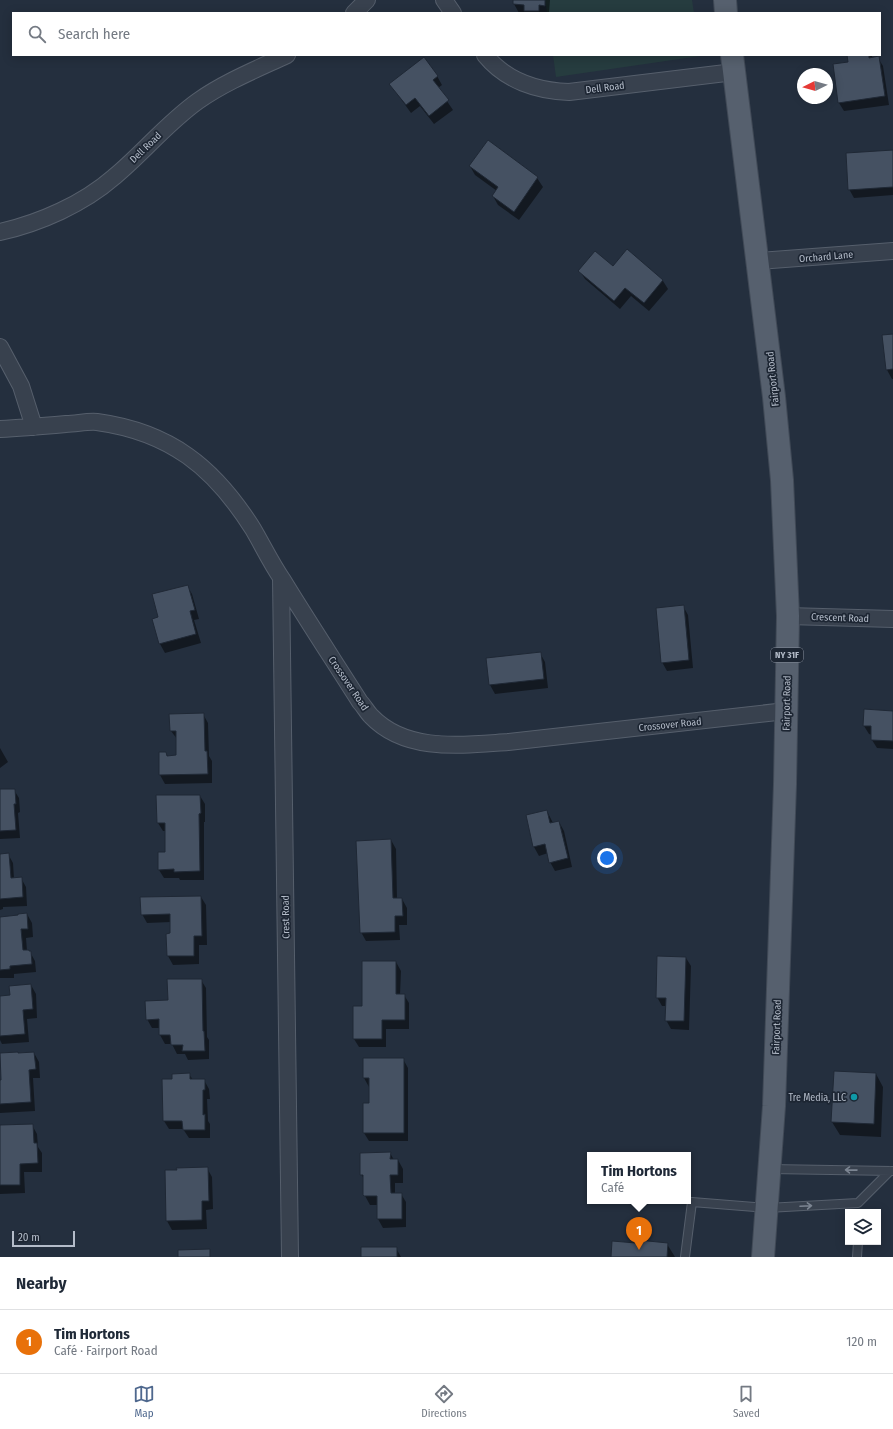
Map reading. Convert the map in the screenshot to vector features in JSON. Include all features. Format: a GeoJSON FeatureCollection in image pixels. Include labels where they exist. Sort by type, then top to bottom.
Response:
{"type":"FeatureCollection","features":[{"type":"Feature","properties":{"kind":"main road"},"geometry":{"type":"LineString","coordinates":[[725,0],[726,12]]}},
{"type":"Feature","properties":{"kind":"main road","name":"Fairport Road"},"geometry":{"type":"LineString","coordinates":[[733,64],[774,397],[782,480],[788,616],[785,784],[774,1098],[763,1257]]}},
{"type":"Feature","properties":{"kind":"street"},"geometry":{"type":"LineString","coordinates":[[355,12],[367,0]]}},
{"type":"Feature","properties":{"kind":"street"},"geometry":{"type":"LineString","coordinates":[[444,0],[452,12]]}},
{"type":"Feature","properties":{"kind":"street","name":"Dell Road"},"geometry":{"type":"LineString","coordinates":[[0,232],[36,221],[61,210],[99,189],[196,102],[235,80],[285,56]]}},
{"type":"Feature","properties":{"kind":"street","name":"Dell Road"},"geometry":{"type":"LineString","coordinates":[[486,56],[500,69],[516,80],[533,87],[551,91],[569,92],[733,64]]}},
{"type":"Feature","properties":{"kind":"street","name":"Orchard Lane"},"geometry":{"type":"LineString","coordinates":[[758,261],[893,251]]}},
{"type":"Feature","properties":{"kind":"street"},"geometry":{"type":"LineString","coordinates":[[0,347],[21,386],[34,427]]}},
{"type":"Feature","properties":{"kind":"street","name":"Crossover Road"},"geometry":{"type":"LineString","coordinates":[[0,429],[95,422],[120,427],[150,436],[167,443],[190,457],[212,475],[252,528],[281,578],[360,702],[372,717],[385,727],[409,740],[436,744],[508,742],[786,710]]}},
{"type":"Feature","properties":{"kind":"street","name":"Crest Road"},"geometry":{"type":"LineString","coordinates":[[281,578],[290,1257]]}},
{"type":"Feature","properties":{"kind":"street","name":"Crescent Road"},"geometry":{"type":"LineString","coordinates":[[788,616],[893,619]]}},
{"type":"Feature","properties":{"kind":"lane"},"geometry":{"type":"LineString","coordinates":[[770,1169],[892,1171]]}},
{"type":"Feature","properties":{"kind":"lane"},"geometry":{"type":"LineString","coordinates":[[685,1257],[692,1202],[767,1208],[858,1203],[892,1171]]}},
{"type":"Feature","properties":{"kind":"lane"},"geometry":{"type":"LineString","coordinates":[[858,1203],[858,1209]]}},
{"type":"Feature","properties":{"kind":"lane"},"geometry":{"type":"LineString","coordinates":[[857,1257],[858,1245]]}},
{"type":"Feature","properties":{"kind":"green space"},"geometry":{"type":"Polygon","coordinates":[[[545,0],[692,0],[694,12],[547,12],[545,0]]]}},
{"type":"Feature","properties":{"kind":"green space"},"geometry":{"type":"Polygon","coordinates":[[[553,56],[700,56],[556,77],[553,56]]]}},
{"type":"Feature","properties":{"kind":"building"},"geometry":{"type":"Polygon","coordinates":[[[513,0],[545,0],[545,6],[539,5],[539,11],[524,11],[524,5],[513,4],[513,0]]]}},
{"type":"Feature","properties":{"kind":"building"},"geometry":{"type":"Polygon","coordinates":[[[847,56],[869,56],[869,58],[879,56],[885,96],[838,103],[833,64],[848,62],[847,56]]]}},
{"type":"Feature","properties":{"kind":"building"},"geometry":{"type":"Polygon","coordinates":[[[424,57],[438,76],[433,80],[449,100],[429,116],[415,98],[406,105],[389,84],[424,57]]]}},
{"type":"Feature","properties":{"kind":"building"},"geometry":{"type":"Polygon","coordinates":[[[488,140],[538,177],[514,212],[492,196],[498,187],[469,166],[488,140]]]}},
{"type":"Feature","properties":{"kind":"building"},"geometry":{"type":"Polygon","coordinates":[[[893,150],[893,187],[848,190],[846,153],[893,150]]]}},
{"type":"Feature","properties":{"kind":"building"},"geometry":{"type":"Polygon","coordinates":[[[627,249],[663,280],[644,303],[625,288],[614,301],[578,271],[595,251],[613,266],[627,249]]]}},
{"type":"Feature","properties":{"kind":"building"},"geometry":{"type":"Polygon","coordinates":[[[893,334],[893,369],[886,370],[882,335],[893,334]]]}},
{"type":"Feature","properties":{"kind":"building"},"geometry":{"type":"Polygon","coordinates":[[[188,585],[195,610],[190,611],[196,634],[159,644],[152,619],[158,617],[152,594],[188,585]]]}},
{"type":"Feature","properties":{"kind":"building"},"geometry":{"type":"Polygon","coordinates":[[[684,605],[689,660],[661,663],[656,608],[684,605]]]}},
{"type":"Feature","properties":{"kind":"building"},"geometry":{"type":"Polygon","coordinates":[[[541,652],[544,679],[489,685],[486,658],[541,652]]]}},
{"type":"Feature","properties":{"kind":"building"},"geometry":{"type":"Polygon","coordinates":[[[864,709],[893,711],[893,741],[871,740],[871,726],[863,726],[864,709]]]}},
{"type":"Feature","properties":{"kind":"building"},"geometry":{"type":"Polygon","coordinates":[[[204,713],[205,751],[207,751],[208,774],[159,775],[159,752],[166,752],[167,756],[176,755],[176,731],[170,731],[169,714],[204,713]]]}},
{"type":"Feature","properties":{"kind":"building"},"geometry":{"type":"Polygon","coordinates":[[[0,789],[15,789],[16,804],[14,804],[16,830],[0,831],[0,789]]]}},
{"type":"Feature","properties":{"kind":"building"},"geometry":{"type":"Polygon","coordinates":[[[156,795],[200,795],[200,871],[174,872],[174,869],[158,870],[158,852],[165,852],[165,823],[157,823],[156,795]]]}},
{"type":"Feature","properties":{"kind":"building"},"geometry":{"type":"Polygon","coordinates":[[[547,810],[550,823],[559,821],[568,858],[549,863],[545,844],[533,847],[526,815],[547,810]]]}},
{"type":"Feature","properties":{"kind":"building"},"geometry":{"type":"Polygon","coordinates":[[[391,839],[393,898],[402,898],[403,916],[395,916],[395,932],[360,933],[356,841],[391,839]]]}},
{"type":"Feature","properties":{"kind":"building"},"geometry":{"type":"Polygon","coordinates":[[[9,853],[11,878],[22,877],[23,897],[0,899],[0,854],[9,853]]]}},
{"type":"Feature","properties":{"kind":"building"},"geometry":{"type":"Polygon","coordinates":[[[201,896],[202,936],[194,936],[194,956],[167,956],[166,934],[170,933],[170,914],[141,915],[140,897],[201,896]]]}},
{"type":"Feature","properties":{"kind":"building"},"geometry":{"type":"Polygon","coordinates":[[[27,913],[28,929],[21,929],[23,950],[31,951],[32,964],[10,966],[10,969],[0,970],[0,917],[27,913]]]}},
{"type":"Feature","properties":{"kind":"building"},"geometry":{"type":"Polygon","coordinates":[[[657,956],[686,957],[684,1021],[665,1021],[666,998],[656,998],[657,956]]]}},
{"type":"Feature","properties":{"kind":"building"},"geometry":{"type":"Polygon","coordinates":[[[362,961],[396,961],[396,994],[405,994],[405,1020],[382,1020],[382,1039],[353,1039],[353,1006],[362,1006],[362,961]]]}},
{"type":"Feature","properties":{"kind":"building"},"geometry":{"type":"Polygon","coordinates":[[[167,979],[202,979],[205,1051],[182,1051],[183,1045],[171,1045],[170,1035],[159,1035],[159,1019],[146,1020],[145,1001],[168,1000],[167,979]]]}},
{"type":"Feature","properties":{"kind":"building"},"geometry":{"type":"Polygon","coordinates":[[[31,984],[33,1009],[23,1010],[25,1034],[0,1036],[0,996],[10,995],[9,986],[31,984]]]}},
{"type":"Feature","properties":{"kind":"building"},"geometry":{"type":"Polygon","coordinates":[[[34,1052],[36,1069],[29,1070],[31,1102],[0,1104],[0,1053],[34,1052]]]}},
{"type":"Feature","properties":{"kind":"building"},"geometry":{"type":"Polygon","coordinates":[[[363,1058],[404,1058],[404,1133],[363,1133],[363,1103],[369,1103],[369,1078],[363,1078],[363,1058]]]}},
{"type":"Feature","properties":{"kind":"building","name":"Tre Media, LLC"},"geometry":{"type":"Polygon","coordinates":[[[834,1071],[876,1073],[874,1124],[831,1122],[834,1071]]]}},
{"type":"Feature","properties":{"kind":"building"},"geometry":{"type":"Polygon","coordinates":[[[190,1073],[190,1079],[205,1079],[205,1090],[203,1090],[203,1115],[205,1114],[205,1130],[183,1130],[182,1121],[163,1121],[162,1079],[172,1079],[172,1074],[190,1073]]]}},
{"type":"Feature","properties":{"kind":"building"},"geometry":{"type":"Polygon","coordinates":[[[33,1124],[34,1143],[37,1143],[38,1163],[20,1164],[20,1185],[0,1185],[0,1125],[33,1124]]]}},
{"type":"Feature","properties":{"kind":"building"},"geometry":{"type":"Polygon","coordinates":[[[391,1152],[390,1159],[398,1159],[398,1175],[390,1175],[391,1193],[402,1193],[402,1219],[377,1219],[377,1196],[363,1195],[363,1175],[360,1175],[360,1153],[391,1152]]]}},
{"type":"Feature","properties":{"kind":"building"},"geometry":{"type":"Polygon","coordinates":[[[208,1167],[209,1201],[202,1201],[202,1220],[166,1221],[165,1170],[177,1170],[176,1168],[208,1167]]]}},
{"type":"Feature","properties":{"kind":"building"},"geometry":{"type":"Polygon","coordinates":[[[638,1240],[668,1243],[667,1257],[611,1257],[612,1241],[636,1243],[638,1240]]]}},
{"type":"Feature","properties":{"kind":"building"},"geometry":{"type":"Polygon","coordinates":[[[361,1247],[397,1247],[397,1257],[361,1257],[361,1247]]]}},
{"type":"Feature","properties":{"kind":"building"},"geometry":{"type":"Polygon","coordinates":[[[210,1249],[210,1257],[178,1257],[178,1250],[210,1249]]]}},
{"type":"Feature","properties":{"kind":"place","name":"Tre Media, LLC"},"geometry":{"type":"Point","coordinates":[854,1097]}},
{"type":"Feature","properties":{"kind":"place","name":"Tim Hortons"},"geometry":{"type":"Point","coordinates":[639,1250]}}]}
